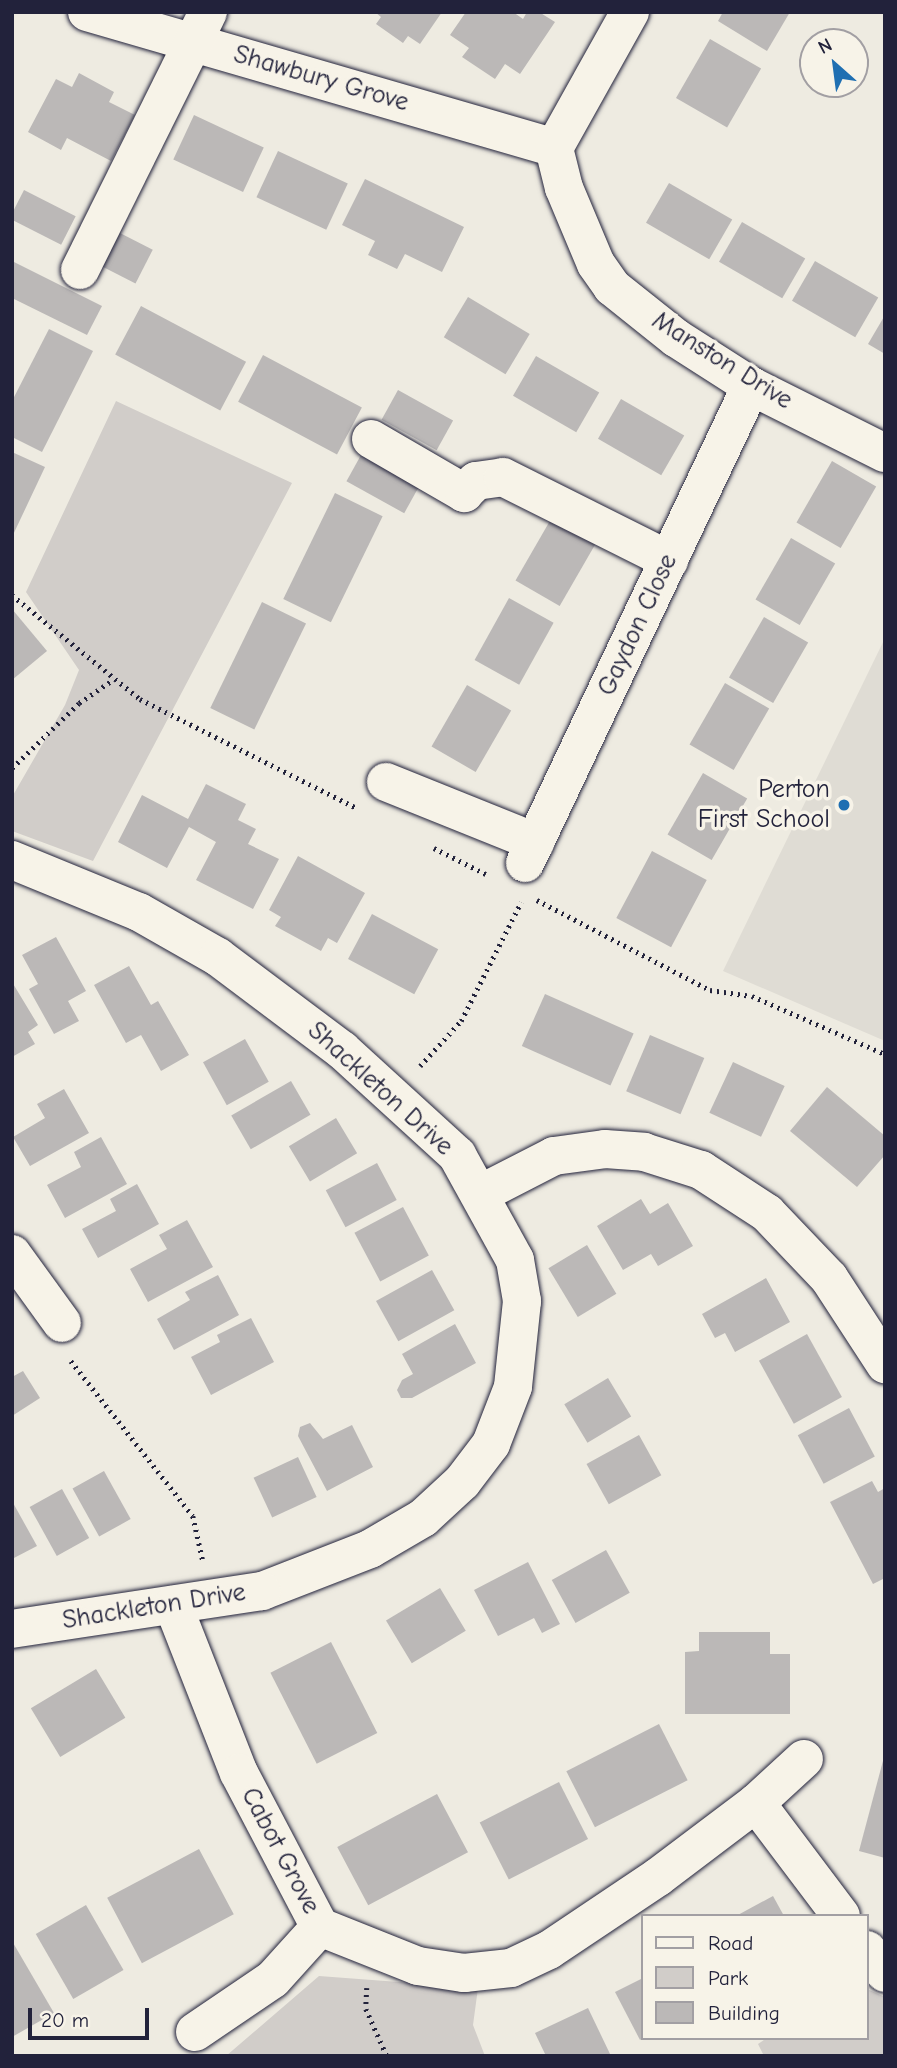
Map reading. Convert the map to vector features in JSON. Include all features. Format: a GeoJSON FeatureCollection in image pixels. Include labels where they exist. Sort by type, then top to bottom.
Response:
{"type":"FeatureCollection","features":[{"type":"Feature","properties":{"kind":"street","name":"Shawbury Grove"},"geometry":{"type":"LineString","coordinates":[[87,12],[202,27],[554,148]]}},
{"type":"Feature","properties":{"kind":"street"},"geometry":{"type":"LineString","coordinates":[[554,148],[630,12]]}},
{"type":"Feature","properties":{"kind":"street"},"geometry":{"type":"LineString","coordinates":[[80,270],[202,27]]}},
{"type":"Feature","properties":{"kind":"street","name":"Manston Drive"},"geometry":{"type":"LineString","coordinates":[[554,148],[568,198],[596,264],[612,287],[676,338],[751,386],[885,453]]}},
{"type":"Feature","properties":{"kind":"street","name":"Gaydon Close"},"geometry":{"type":"LineString","coordinates":[[530,853],[751,386]]}},
{"type":"Feature","properties":{"kind":"street"},"geometry":{"type":"LineString","coordinates":[[371,439],[464,493],[476,481],[503,477],[669,561]]}},
{"type":"Feature","properties":{"kind":"street"},"geometry":{"type":"LineString","coordinates":[[386,782],[530,853]]}},
{"type":"Feature","properties":{"kind":"street","name":"Shackleton Drive"},"geometry":{"type":"LineString","coordinates":[[12,860],[139,912],[218,957],[342,1050],[457,1155],[515,1260],[522,1301],[513,1387],[491,1444],[461,1482],[423,1518],[370,1549],[262,1591],[12,1629]]}},
{"type":"Feature","properties":{"kind":"street"},"geometry":{"type":"LineString","coordinates":[[480,1194],[554,1156],[605,1149],[644,1152],[701,1170],[767,1213],[820,1269],[885,1364]]}},
{"type":"Feature","properties":{"kind":"street"},"geometry":{"type":"LineString","coordinates":[[12,1254],[62,1322]]}},
{"type":"Feature","properties":{"kind":"street","name":"Cabot Grove"},"geometry":{"type":"LineString","coordinates":[[173,1605],[239,1773],[320,1927],[418,1966],[464,1973],[511,1968],[549,1950],[658,1877],[756,1803],[804,1759]]}},
{"type":"Feature","properties":{"kind":"street"},"geometry":{"type":"LineString","coordinates":[[756,1803],[839,1914]]}},
{"type":"Feature","properties":{"kind":"street"},"geometry":{"type":"LineString","coordinates":[[195,2032],[273,1979],[320,1927]]}},
{"type":"Feature","properties":{"kind":"street"},"geometry":{"type":"LineString","coordinates":[[869,1953],[885,1973]]}},
{"type":"Feature","properties":{"kind":"path"},"geometry":{"type":"LineString","coordinates":[[12,768],[79,703],[114,679]]}},
{"type":"Feature","properties":{"kind":"path"},"geometry":{"type":"LineString","coordinates":[[393,1096],[461,1021],[525,894],[530,853]]}},
{"type":"Feature","properties":{"kind":"path"},"geometry":{"type":"LineString","coordinates":[[62,1322],[66,1353],[193,1516],[211,1600]]}},
{"type":"Feature","properties":{"kind":"path"},"geometry":{"type":"LineString","coordinates":[[369,1947],[366,2009],[387,2056]]}},
{"type":"Feature","properties":{"kind":"shaded area","name":"Perton First School"},"geometry":{"type":"Polygon","coordinates":[[[885,638],[885,1041],[723,971],[885,638]]]}},
{"type":"Feature","properties":{"kind":"green space"},"geometry":{"type":"Polygon","coordinates":[[[116,401],[292,483],[93,861],[12,831],[12,797],[65,705],[79,670],[26,592],[116,401]]]}},
{"type":"Feature","properties":{"kind":"green space"},"geometry":{"type":"Polygon","coordinates":[[[319,1976],[478,1988],[473,2025],[485,2056],[226,2056],[319,1976]]]}},
{"type":"Feature","properties":{"kind":"green space"},"geometry":{"type":"Polygon","coordinates":[[[869,1990],[885,1997],[885,2056],[764,2056],[758,2044],[764,2040],[869,2040],[869,1990]]]}},
{"type":"Feature","properties":{"kind":"building"},"geometry":{"type":"Polygon","coordinates":[[[375,12],[442,12],[420,44],[408,36],[403,43],[376,24],[381,17],[375,12]]]}},
{"type":"Feature","properties":{"kind":"building"},"geometry":{"type":"Polygon","coordinates":[[[466,12],[513,12],[523,19],[527,12],[539,12],[555,22],[520,74],[505,64],[495,79],[462,57],[469,48],[450,35],[466,12]]]}},
{"type":"Feature","properties":{"kind":"building"},"geometry":{"type":"Polygon","coordinates":[[[723,12],[790,12],[767,51],[718,21],[723,12]]]}},
{"type":"Feature","properties":{"kind":"building"},"geometry":{"type":"Polygon","coordinates":[[[710,39],[761,68],[727,127],[676,98],[710,39]]]}},
{"type":"Feature","properties":{"kind":"building"},"geometry":{"type":"Polygon","coordinates":[[[79,73],[114,92],[109,102],[135,115],[111,161],[67,138],[61,150],[28,132],[56,79],[72,87],[79,73]]]}},
{"type":"Feature","properties":{"kind":"building"},"geometry":{"type":"Polygon","coordinates":[[[194,115],[264,148],[243,192],[173,159],[194,115]]]}},
{"type":"Feature","properties":{"kind":"building"},"geometry":{"type":"Polygon","coordinates":[[[278,151],[348,184],[326,230],[256,197],[278,151]]]}},
{"type":"Feature","properties":{"kind":"building"},"geometry":{"type":"Polygon","coordinates":[[[365,179],[464,227],[442,272],[405,254],[397,269],[368,255],[375,241],[342,225],[365,179]]]}},
{"type":"Feature","properties":{"kind":"building"},"geometry":{"type":"Polygon","coordinates":[[[669,183],[732,220],[709,259],[646,223],[669,183]]]}},
{"type":"Feature","properties":{"kind":"building"},"geometry":{"type":"Polygon","coordinates":[[[24,190],[76,216],[61,245],[12,220],[12,214],[24,190]]]}},
{"type":"Feature","properties":{"kind":"building"},"geometry":{"type":"Polygon","coordinates":[[[742,222],[805,258],[782,298],[719,262],[742,222]]]}},
{"type":"Feature","properties":{"kind":"building"},"geometry":{"type":"Polygon","coordinates":[[[118,232],[153,250],[135,284],[101,266],[118,232]]]}},
{"type":"Feature","properties":{"kind":"building"},"geometry":{"type":"Polygon","coordinates":[[[12,261],[102,306],[87,335],[12,298],[12,261]]]}},
{"type":"Feature","properties":{"kind":"building"},"geometry":{"type":"Polygon","coordinates":[[[815,261],[878,298],[855,337],[792,301],[815,261]]]}},
{"type":"Feature","properties":{"kind":"building"},"geometry":{"type":"Polygon","coordinates":[[[468,297],[530,334],[506,374],[444,337],[468,297]]]}},
{"type":"Feature","properties":{"kind":"building"},"geometry":{"type":"Polygon","coordinates":[[[141,306],[246,362],[220,410],[115,355],[141,306]]]}},
{"type":"Feature","properties":{"kind":"building"},"geometry":{"type":"Polygon","coordinates":[[[885,315],[885,354],[868,344],[885,315]]]}},
{"type":"Feature","properties":{"kind":"building"},"geometry":{"type":"Polygon","coordinates":[[[49,329],[93,351],[42,452],[12,437],[12,401],[49,329]]]}},
{"type":"Feature","properties":{"kind":"building"},"geometry":{"type":"Polygon","coordinates":[[[263,355],[362,408],[337,454],[238,402],[263,355]]]}},
{"type":"Feature","properties":{"kind":"building"},"geometry":{"type":"Polygon","coordinates":[[[536,356],[599,392],[576,432],[513,396],[536,356]]]}},
{"type":"Feature","properties":{"kind":"building"},"geometry":{"type":"Polygon","coordinates":[[[398,390],[453,421],[437,450],[382,420],[398,390]]]}},
{"type":"Feature","properties":{"kind":"building"},"geometry":{"type":"Polygon","coordinates":[[[621,399],[684,436],[661,475],[598,439],[621,399]]]}},
{"type":"Feature","properties":{"kind":"building"},"geometry":{"type":"Polygon","coordinates":[[[12,452],[45,467],[12,537],[12,452]]]}},
{"type":"Feature","properties":{"kind":"building"},"geometry":{"type":"Polygon","coordinates":[[[361,455],[419,487],[404,513],[346,481],[361,455]]]}},
{"type":"Feature","properties":{"kind":"building"},"geometry":{"type":"Polygon","coordinates":[[[832,461],[876,487],[841,548],[796,522],[832,461]]]}},
{"type":"Feature","properties":{"kind":"building"},"geometry":{"type":"Polygon","coordinates":[[[335,493],[383,516],[331,622],[283,599],[335,493]]]}},
{"type":"Feature","properties":{"kind":"building"},"geometry":{"type":"Polygon","coordinates":[[[551,519],[595,544],[560,606],[516,580],[551,519]]]}},
{"type":"Feature","properties":{"kind":"building"},"geometry":{"type":"Polygon","coordinates":[[[791,538],[835,564],[800,625],[756,599],[791,538]]]}},
{"type":"Feature","properties":{"kind":"building"},"geometry":{"type":"Polygon","coordinates":[[[509,598],[554,623],[519,685],[475,660],[509,598]]]}},
{"type":"Feature","properties":{"kind":"building"},"geometry":{"type":"Polygon","coordinates":[[[262,602],[306,623],[254,730],[210,708],[262,602]]]}},
{"type":"Feature","properties":{"kind":"building"},"geometry":{"type":"Polygon","coordinates":[[[12,609],[47,651],[12,680],[12,609]]]}},
{"type":"Feature","properties":{"kind":"building"},"geometry":{"type":"Polygon","coordinates":[[[764,617],[808,642],[773,703],[729,678],[764,617]]]}},
{"type":"Feature","properties":{"kind":"building"},"geometry":{"type":"Polygon","coordinates":[[[725,683],[769,708],[734,770],[690,744],[725,683]]]}},
{"type":"Feature","properties":{"kind":"building"},"geometry":{"type":"Polygon","coordinates":[[[467,685],[511,710],[476,772],[432,746],[467,685]]]}},
{"type":"Feature","properties":{"kind":"building"},"geometry":{"type":"Polygon","coordinates":[[[703,773],[747,798],[712,860],[668,834],[703,773]]]}},
{"type":"Feature","properties":{"kind":"building"},"geometry":{"type":"Polygon","coordinates":[[[206,784],[246,804],[238,820],[256,829],[248,844],[279,859],[253,909],[196,880],[216,842],[189,827],[167,868],[118,842],[142,795],[188,819],[206,784]]]}},
{"type":"Feature","properties":{"kind":"building"},"geometry":{"type":"Polygon","coordinates":[[[652,851],[707,880],[671,947],[616,918],[652,851]]]}},
{"type":"Feature","properties":{"kind":"building"},"geometry":{"type":"Polygon","coordinates":[[[298,856],[365,893],[337,943],[328,938],[321,951],[275,926],[281,917],[269,910],[298,856]]]}},
{"type":"Feature","properties":{"kind":"building"},"geometry":{"type":"Polygon","coordinates":[[[372,914],[438,949],[414,994],[348,959],[372,914]]]}},
{"type":"Feature","properties":{"kind":"building"},"geometry":{"type":"Polygon","coordinates":[[[56,937],[86,991],[68,1001],[79,1021],[54,1034],[29,989],[38,984],[22,955],[56,937]]]}},
{"type":"Feature","properties":{"kind":"building"},"geometry":{"type":"Polygon","coordinates":[[[129,966],[151,1005],[158,1001],[189,1055],[161,1071],[141,1035],[126,1043],[94,985],[129,966]]]}},
{"type":"Feature","properties":{"kind":"building"},"geometry":{"type":"Polygon","coordinates":[[[12,982],[38,1025],[28,1032],[35,1044],[12,1057],[12,982]]]}},
{"type":"Feature","properties":{"kind":"building"},"geometry":{"type":"Polygon","coordinates":[[[545,994],[634,1033],[610,1086],[522,1046],[545,994]]]}},
{"type":"Feature","properties":{"kind":"building"},"geometry":{"type":"Polygon","coordinates":[[[650,1035],[704,1058],[680,1114],[626,1091],[650,1035]]]}},
{"type":"Feature","properties":{"kind":"building"},"geometry":{"type":"Polygon","coordinates":[[[245,1039],[269,1082],[227,1105],[203,1062],[245,1039]]]}},
{"type":"Feature","properties":{"kind":"building"},"geometry":{"type":"Polygon","coordinates":[[[733,1062],[785,1086],[761,1137],[709,1113],[733,1062]]]}},
{"type":"Feature","properties":{"kind":"building"},"geometry":{"type":"Polygon","coordinates":[[[291,1081],[310,1115],[251,1149],[231,1116],[291,1081]]]}},
{"type":"Feature","properties":{"kind":"building"},"geometry":{"type":"Polygon","coordinates":[[[827,1087],[885,1136],[885,1155],[857,1187],[790,1131],[827,1087]]]}},
{"type":"Feature","properties":{"kind":"building"},"geometry":{"type":"Polygon","coordinates":[[[64,1089],[89,1133],[30,1166],[13,1137],[45,1118],[37,1104],[64,1089]]]}},
{"type":"Feature","properties":{"kind":"building"},"geometry":{"type":"Polygon","coordinates":[[[336,1118],[357,1153],[310,1181],[289,1146],[336,1118]]]}},
{"type":"Feature","properties":{"kind":"building"},"geometry":{"type":"Polygon","coordinates":[[[101,1137],[127,1184],[65,1218],[47,1185],[81,1167],[74,1152],[101,1137]]]}},
{"type":"Feature","properties":{"kind":"building"},"geometry":{"type":"Polygon","coordinates":[[[377,1163],[397,1200],[346,1227],[326,1190],[377,1163]]]}},
{"type":"Feature","properties":{"kind":"building"},"geometry":{"type":"Polygon","coordinates":[[[137,1184],[159,1224],[98,1258],[82,1229],[116,1211],[110,1199],[137,1184]]]}},
{"type":"Feature","properties":{"kind":"building"},"geometry":{"type":"Polygon","coordinates":[[[641,1199],[650,1214],[668,1203],[693,1246],[658,1266],[651,1254],[623,1270],[597,1226],[641,1199]]]}},
{"type":"Feature","properties":{"kind":"building"},"geometry":{"type":"Polygon","coordinates":[[[403,1207],[429,1256],[380,1281],[354,1233],[403,1207]]]}},
{"type":"Feature","properties":{"kind":"building"},"geometry":{"type":"Polygon","coordinates":[[[187,1220],[213,1267],[148,1302],[130,1269],[167,1249],[159,1235],[187,1220]]]}},
{"type":"Feature","properties":{"kind":"building"},"geometry":{"type":"Polygon","coordinates":[[[587,1245],[616,1294],[578,1317],[548,1268],[587,1245]]]}},
{"type":"Feature","properties":{"kind":"building"},"geometry":{"type":"Polygon","coordinates":[[[432,1270],[454,1310],[398,1341],[376,1301],[432,1270]]]}},
{"type":"Feature","properties":{"kind":"building"},"geometry":{"type":"Polygon","coordinates":[[[218,1275],[239,1315],[174,1350],[157,1319],[190,1300],[185,1292],[218,1275]]]}},
{"type":"Feature","properties":{"kind":"building"},"geometry":{"type":"Polygon","coordinates":[[[766,1278],[790,1322],[735,1352],[725,1333],[715,1338],[702,1314],[766,1278]]]}},
{"type":"Feature","properties":{"kind":"building"},"geometry":{"type":"Polygon","coordinates":[[[251,1318],[274,1362],[211,1395],[191,1357],[220,1342],[217,1335],[251,1318]]]}},
{"type":"Feature","properties":{"kind":"building"},"geometry":{"type":"Polygon","coordinates":[[[455,1324],[476,1363],[412,1398],[401,1398],[397,1390],[402,1380],[413,1374],[402,1354],[455,1324]]]}},
{"type":"Feature","properties":{"kind":"building"},"geometry":{"type":"Polygon","coordinates":[[[807,1334],[842,1397],[794,1424],[759,1361],[807,1334]]]}},
{"type":"Feature","properties":{"kind":"building"},"geometry":{"type":"Polygon","coordinates":[[[23,1371],[40,1398],[12,1416],[12,1377],[23,1371]]]}},
{"type":"Feature","properties":{"kind":"building"},"geometry":{"type":"Polygon","coordinates":[[[608,1378],[631,1417],[587,1443],[564,1404],[608,1378]]]}},
{"type":"Feature","properties":{"kind":"building"},"geometry":{"type":"Polygon","coordinates":[[[849,1408],[875,1457],[824,1484],[798,1435],[849,1408]]]}},
{"type":"Feature","properties":{"kind":"building"},"geometry":{"type":"Polygon","coordinates":[[[310,1423],[323,1439],[352,1425],[373,1467],[327,1491],[298,1436],[300,1427],[310,1423]]]}},
{"type":"Feature","properties":{"kind":"building"},"geometry":{"type":"Polygon","coordinates":[[[639,1435],[661,1475],[609,1504],[587,1464],[639,1435]]]}},
{"type":"Feature","properties":{"kind":"building"},"geometry":{"type":"Polygon","coordinates":[[[298,1457],[317,1497],[272,1518],[254,1478],[298,1457]]]}},
{"type":"Feature","properties":{"kind":"building"},"geometry":{"type":"Polygon","coordinates":[[[104,1471],[131,1519],[99,1537],[73,1488],[104,1471]]]}},
{"type":"Feature","properties":{"kind":"building"},"geometry":{"type":"Polygon","coordinates":[[[872,1481],[878,1492],[885,1488],[885,1578],[873,1584],[830,1502],[872,1481]]]}},
{"type":"Feature","properties":{"kind":"building"},"geometry":{"type":"Polygon","coordinates":[[[62,1489],[89,1538],[57,1556],[30,1507],[62,1489]]]}},
{"type":"Feature","properties":{"kind":"building"},"geometry":{"type":"Polygon","coordinates":[[[12,1501],[37,1546],[12,1559],[12,1501]]]}},
{"type":"Feature","properties":{"kind":"building"},"geometry":{"type":"Polygon","coordinates":[[[606,1550],[630,1593],[576,1623],[552,1580],[606,1550]]]}},
{"type":"Feature","properties":{"kind":"building"},"geometry":{"type":"Polygon","coordinates":[[[528,1562],[560,1624],[542,1633],[534,1618],[498,1636],[474,1590],[528,1562]]]}},
{"type":"Feature","properties":{"kind":"building"},"geometry":{"type":"Polygon","coordinates":[[[440,1588],[466,1631],[412,1663],[386,1620],[440,1588]]]}},
{"type":"Feature","properties":{"kind":"building"},"geometry":{"type":"Polygon","coordinates":[[[699,1632],[770,1632],[770,1654],[790,1654],[790,1714],[685,1714],[685,1652],[699,1651],[699,1632]]]}},
{"type":"Feature","properties":{"kind":"building"},"geometry":{"type":"Polygon","coordinates":[[[331,1642],[377,1733],[317,1764],[270,1673],[331,1642]]]}},
{"type":"Feature","properties":{"kind":"building"},"geometry":{"type":"Polygon","coordinates":[[[96,1669],[125,1718],[60,1757],[31,1708],[96,1669]]]}},
{"type":"Feature","properties":{"kind":"building"},"geometry":{"type":"Polygon","coordinates":[[[659,1724],[688,1780],[595,1827],[566,1771],[659,1724]]]}},
{"type":"Feature","properties":{"kind":"building"},"geometry":{"type":"Polygon","coordinates":[[[885,1757],[885,1858],[859,1851],[885,1757]]]}},
{"type":"Feature","properties":{"kind":"building"},"geometry":{"type":"Polygon","coordinates":[[[559,1782],[588,1839],[509,1879],[480,1822],[559,1782]]]}},
{"type":"Feature","properties":{"kind":"building"},"geometry":{"type":"Polygon","coordinates":[[[437,1794],[468,1852],[368,1905],[337,1847],[437,1794]]]}},
{"type":"Feature","properties":{"kind":"building"},"geometry":{"type":"Polygon","coordinates":[[[199,1849],[234,1914],[142,1963],[107,1898],[199,1849]]]}},
{"type":"Feature","properties":{"kind":"building"},"geometry":{"type":"Polygon","coordinates":[[[773,1896],[783,1914],[740,1914],[773,1896]]]}},
{"type":"Feature","properties":{"kind":"building"},"geometry":{"type":"Polygon","coordinates":[[[86,1905],[124,1970],[73,1999],[36,1934],[86,1905]]]}},
{"type":"Feature","properties":{"kind":"building"},"geometry":{"type":"Polygon","coordinates":[[[12,1941],[54,2013],[12,2037],[12,1941]]]}},
{"type":"Feature","properties":{"kind":"building"},"geometry":{"type":"Polygon","coordinates":[[[642,1978],[640,2040],[615,1992],[642,1978]]]}},
{"type":"Feature","properties":{"kind":"building"},"geometry":{"type":"Polygon","coordinates":[[[588,2008],[611,2056],[546,2056],[535,2033],[588,2008]]]}},
{"type":"Feature","properties":{"kind":"place","name":"Perton First School"},"geometry":{"type":"Point","coordinates":[844,805]}}]}
